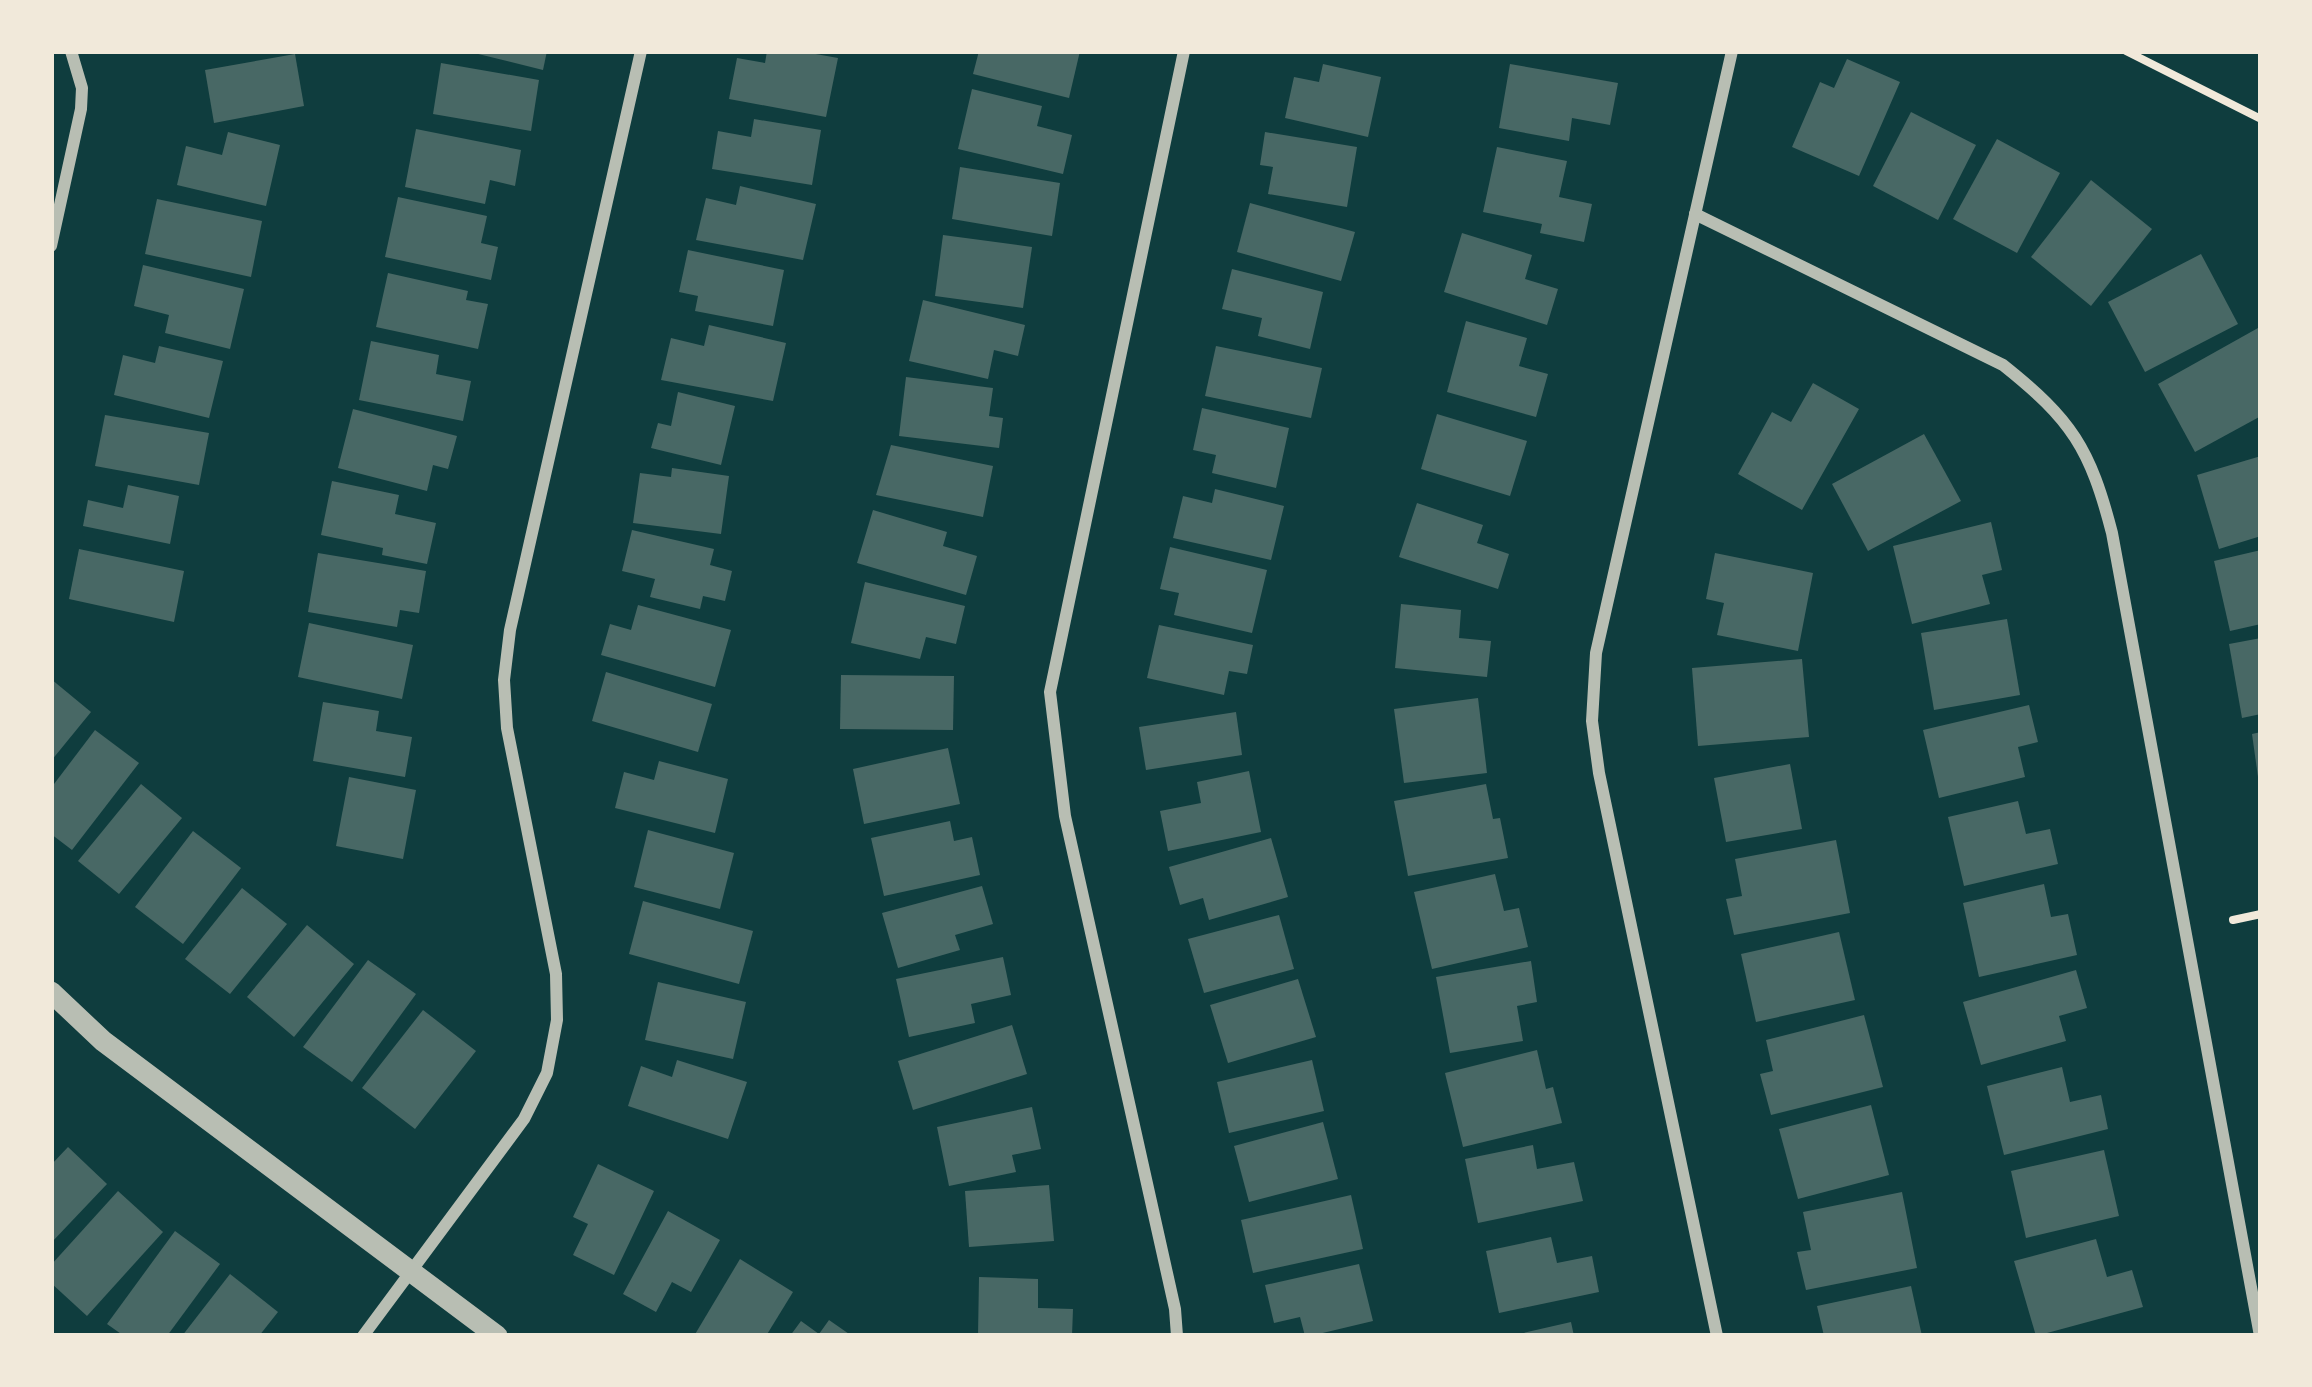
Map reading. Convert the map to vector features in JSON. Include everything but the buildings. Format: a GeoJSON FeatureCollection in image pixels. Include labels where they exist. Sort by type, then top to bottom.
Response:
{"type":"FeatureCollection","features":[{"type":"Feature","properties":{"kind":"street"},"geometry":{"type":"LineString","coordinates":[[51,246],[81,109],[82,88],[71,51]]}},
{"type":"Feature","properties":{"kind":"street"},"geometry":{"type":"LineString","coordinates":[[364,1336],[524,1119],[547,1073],[557,1019],[556,974],[507,728],[504,680],[509,630],[641,51]]}},
{"type":"Feature","properties":{"kind":"street"},"geometry":{"type":"LineString","coordinates":[[1177,1336],[1175,1309],[1065,816],[1050,692],[1184,51]]}},
{"type":"Feature","properties":{"kind":"street"},"geometry":{"type":"LineString","coordinates":[[1717,1336],[1592,721],[1596,653],[1732,51]]}},
{"type":"Feature","properties":{"kind":"street"},"geometry":{"type":"LineString","coordinates":[[1695,214],[2003,365],[2040,395],[2076,434],[2097,476],[2112,533],[2260,1336]]}},
{"type":"Feature","properties":{"kind":"street"},"geometry":{"type":"LineString","coordinates":[[51,992],[104,1041],[497,1336]]}},
{"type":"Feature","properties":{"kind":"path"},"geometry":{"type":"LineString","coordinates":[[2126,51],[2261,119]]}},
{"type":"Feature","properties":{"kind":"path"},"geometry":{"type":"LineString","coordinates":[[2233,920],[2261,914]]}}]}
